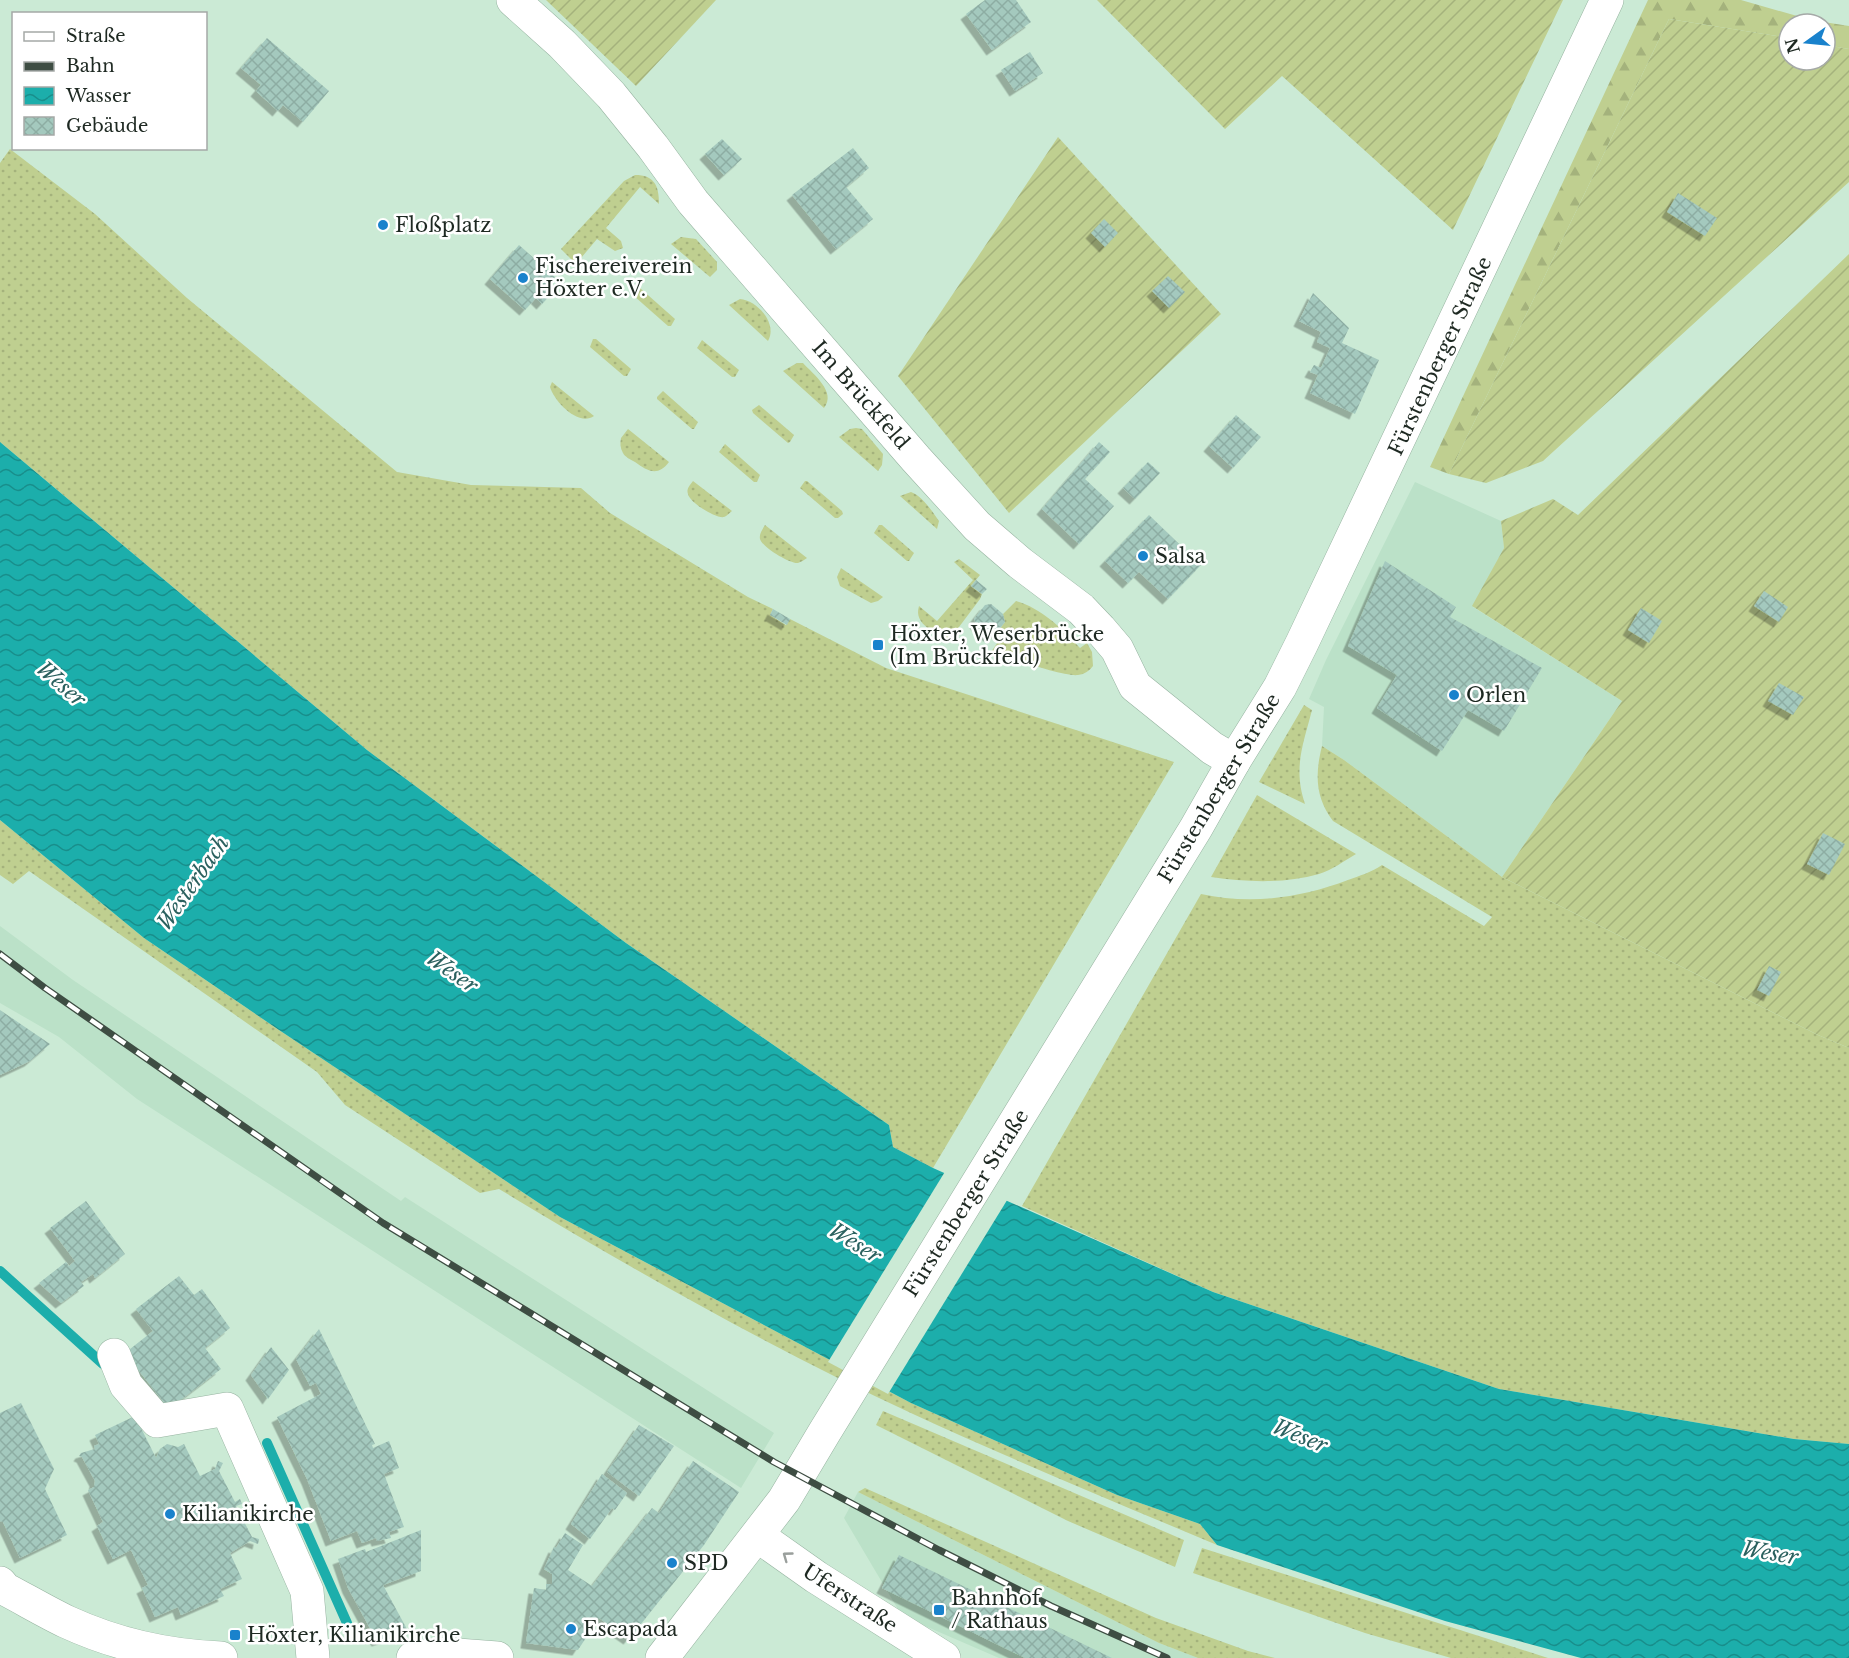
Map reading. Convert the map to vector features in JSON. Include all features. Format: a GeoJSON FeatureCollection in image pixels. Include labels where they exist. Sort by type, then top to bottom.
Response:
{"type":"FeatureCollection","features":[{"type":"Feature","properties":{"kind":"main road","name":"Im Brückfeld"},"geometry":{"type":"LineString","coordinates":[[513,0],[562,44],[611,94],[693,202],[977,526],[1020,563],[1081,609],[1094,622],[1117,649],[1136,686],[1212,748],[1234,761]]}},
{"type":"Feature","properties":{"kind":"main road","name":"Fürstenberger Straße"},"geometry":{"type":"LineString","coordinates":[[662,1658],[784,1500],[1280,687],[1607,0]]}},
{"type":"Feature","properties":{"kind":"main road"},"geometry":{"type":"LineString","coordinates":[[114,1355],[126,1385],[157,1421],[227,1409],[307,1591],[314,1658]]}},
{"type":"Feature","properties":{"kind":"main road","name":"Uferstraße"},"geometry":{"type":"LineString","coordinates":[[758,1536],[944,1658]]}},
{"type":"Feature","properties":{"kind":"main road"},"geometry":{"type":"LineString","coordinates":[[0,1582],[5,1589],[68,1623],[136,1647],[199,1657],[221,1658]]}},
{"type":"Feature","properties":{"kind":"main road"},"geometry":{"type":"LineString","coordinates":[[413,1658],[444,1654],[497,1658]]}},
{"type":"Feature","properties":{"kind":"shaded area"},"geometry":{"type":"Polygon","coordinates":[[[1415,482],[1501,521],[1504,548],[1473,607],[1622,701],[1502,877],[1322,746],[1324,707],[1309,699],[1326,660],[1415,482]]]}},
{"type":"Feature","properties":{"kind":"shaded area"},"geometry":{"type":"Polygon","coordinates":[[[0,926],[73,980],[401,1201],[405,1197],[774,1433],[741,1488],[137,1099],[59,1037],[0,1003],[0,926]]]}},
{"type":"Feature","properties":{"kind":"shaded area"},"geometry":{"type":"Polygon","coordinates":[[[858,1492],[1159,1643],[1198,1658],[999,1658],[902,1616],[844,1518],[858,1492]]]}},
{"type":"Feature","properties":{"kind":"green space"},"geometry":{"type":"Polygon","coordinates":[[[546,0],[716,0],[636,86],[546,0]]]}},
{"type":"Feature","properties":{"kind":"green space"},"geometry":{"type":"Polygon","coordinates":[[[1097,0],[1563,0],[1453,230],[1282,76],[1225,129],[1097,0]]]}},
{"type":"Feature","properties":{"kind":"green space"},"geometry":{"type":"Polygon","coordinates":[[[1648,0],[1741,0],[1783,12],[1777,12],[1777,36],[1669,19],[1449,474],[1430,467],[1648,0]]]}},
{"type":"Feature","properties":{"kind":"green space"},"geometry":{"type":"Polygon","coordinates":[[[1669,19],[1777,36],[1777,72],[1837,72],[1837,47],[1849,49],[1849,182],[1543,461],[1486,483],[1449,474],[1669,19]]]}},
{"type":"Feature","properties":{"kind":"green space"},"geometry":{"type":"Polygon","coordinates":[[[1837,24],[1849,26],[1849,49],[1837,47],[1837,24]]]}},
{"type":"Feature","properties":{"kind":"green space"},"geometry":{"type":"Polygon","coordinates":[[[1058,137],[1221,314],[1009,513],[898,376],[1058,137]]]}},
{"type":"Feature","properties":{"kind":"green space"},"geometry":{"type":"Polygon","coordinates":[[[10,149],[95,214],[187,298],[397,472],[471,485],[581,488],[610,513],[748,597],[773,609],[770,615],[786,625],[790,619],[886,668],[1174,762],[933,1168],[893,1147],[889,1125],[626,943],[367,750],[0,442],[0,163],[10,149]]]}},
{"type":"Feature","properties":{"kind":"green space"},"geometry":{"type":"Polygon","coordinates":[[[635,175],[647,177],[654,182],[658,191],[659,204],[640,187],[606,228],[621,241],[623,248],[615,251],[597,239],[576,264],[561,249],[624,181],[635,175]]]}},
{"type":"Feature","properties":{"kind":"green space"},"geometry":{"type":"Polygon","coordinates":[[[681,237],[696,239],[717,262],[717,270],[710,277],[671,244],[681,237]]]}},
{"type":"Feature","properties":{"kind":"green space"},"geometry":{"type":"Polygon","coordinates":[[[1849,254],[1849,1048],[1818,1035],[1502,877],[1622,701],[1472,606],[1504,548],[1501,521],[1553,499],[1578,515],[1849,254]]]}},
{"type":"Feature","properties":{"kind":"green space"},"geometry":{"type":"Polygon","coordinates":[[[640,288],[675,319],[671,326],[668,326],[634,296],[633,294],[640,288]]]}},
{"type":"Feature","properties":{"kind":"green space"},"geometry":{"type":"Polygon","coordinates":[[[740,299],[753,304],[764,314],[770,327],[768,341],[729,305],[740,299]]]}},
{"type":"Feature","properties":{"kind":"green space"},"geometry":{"type":"Polygon","coordinates":[[[593,339],[596,339],[631,369],[627,376],[624,376],[590,347],[593,339]]]}},
{"type":"Feature","properties":{"kind":"green space"},"geometry":{"type":"Polygon","coordinates":[[[702,340],[739,370],[735,377],[732,377],[697,348],[702,340]]]}},
{"type":"Feature","properties":{"kind":"green space"},"geometry":{"type":"Polygon","coordinates":[[[797,363],[803,363],[826,390],[828,396],[824,408],[783,371],[797,363]]]}},
{"type":"Feature","properties":{"kind":"green space"},"geometry":{"type":"Polygon","coordinates":[[[552,382],[594,416],[581,418],[568,411],[552,393],[550,387],[552,382]]]}},
{"type":"Feature","properties":{"kind":"green space"},"geometry":{"type":"Polygon","coordinates":[[[663,391],[698,422],[694,429],[657,399],[663,391]]]}},
{"type":"Feature","properties":{"kind":"green space"},"geometry":{"type":"Polygon","coordinates":[[[759,405],[794,435],[790,442],[788,443],[753,413],[752,410],[759,405]]]}},
{"type":"Feature","properties":{"kind":"green space"},"geometry":{"type":"Polygon","coordinates":[[[628,429],[669,462],[665,467],[657,471],[648,470],[625,456],[620,446],[621,438],[628,429]]]}},
{"type":"Feature","properties":{"kind":"green space"},"geometry":{"type":"Polygon","coordinates":[[[850,429],[862,429],[883,454],[882,465],[878,471],[839,437],[850,429]]]}},
{"type":"Feature","properties":{"kind":"green space"},"geometry":{"type":"Polygon","coordinates":[[[725,444],[760,475],[757,482],[754,482],[719,452],[725,444]]]}},
{"type":"Feature","properties":{"kind":"green space"},"geometry":{"type":"Polygon","coordinates":[[[693,481],[732,511],[725,517],[720,517],[698,505],[688,492],[693,481]]]}},
{"type":"Feature","properties":{"kind":"green space"},"geometry":{"type":"Polygon","coordinates":[[[805,481],[843,514],[835,518],[800,488],[805,481]]]}},
{"type":"Feature","properties":{"kind":"green space"},"geometry":{"type":"Polygon","coordinates":[[[911,492],[923,500],[939,521],[937,529],[900,496],[911,492]]]}},
{"type":"Feature","properties":{"kind":"green space"},"geometry":{"type":"Polygon","coordinates":[[[765,525],[807,558],[794,563],[771,550],[760,539],[765,525]]]}},
{"type":"Feature","properties":{"kind":"green space"},"geometry":{"type":"Polygon","coordinates":[[[879,525],[882,525],[914,553],[909,561],[874,533],[879,525]]]}},
{"type":"Feature","properties":{"kind":"green space"},"geometry":{"type":"Polygon","coordinates":[[[959,559],[980,575],[971,586],[982,594],[950,639],[922,623],[918,613],[919,606],[937,621],[973,580],[954,562],[959,559]]]}},
{"type":"Feature","properties":{"kind":"green space"},"geometry":{"type":"Polygon","coordinates":[[[841,568],[883,597],[871,603],[840,586],[837,577],[841,568]]]}},
{"type":"Feature","properties":{"kind":"green space"},"geometry":{"type":"Polygon","coordinates":[[[1016,601],[1043,614],[1080,648],[1087,643],[1092,652],[1093,666],[1083,674],[1071,675],[991,652],[1002,636],[997,632],[1005,622],[1003,614],[1016,601]]]}},
{"type":"Feature","properties":{"kind":"green space"},"geometry":{"type":"Polygon","coordinates":[[[1304,705],[1312,710],[1300,768],[1301,791],[1305,804],[1259,782],[1304,705]]]}},
{"type":"Feature","properties":{"kind":"green space"},"geometry":{"type":"Polygon","coordinates":[[[1322,746],[1502,877],[1818,1035],[1849,1048],[1849,1444],[1794,1439],[1499,1389],[1213,1292],[1022,1206],[1201,894],[1238,899],[1294,895],[1330,886],[1365,874],[1382,865],[1484,926],[1492,917],[1333,821],[1323,803],[1318,785],[1318,766],[1322,746]]]}},
{"type":"Feature","properties":{"kind":"green space"},"geometry":{"type":"Polygon","coordinates":[[[1257,795],[1356,854],[1333,868],[1306,877],[1279,881],[1251,881],[1211,877],[1257,795]]]}},
{"type":"Feature","properties":{"kind":"green space"},"geometry":{"type":"Polygon","coordinates":[[[0,820],[144,938],[560,1217],[911,1403],[1117,1495],[1200,1524],[1217,1545],[988,1448],[860,1389],[703,1307],[499,1189],[480,1193],[345,1105],[317,1072],[29,871],[13,884],[0,875],[0,820]]]}},
{"type":"Feature","properties":{"kind":"green space"},"geometry":{"type":"Polygon","coordinates":[[[883,1411],[1184,1540],[1175,1567],[1068,1521],[876,1425],[883,1411]]]}},
{"type":"Feature","properties":{"kind":"green space"},"geometry":{"type":"Polygon","coordinates":[[[865,1488],[1156,1618],[1248,1651],[1275,1658],[1198,1658],[1159,1643],[858,1492],[865,1488]]]}},
{"type":"Feature","properties":{"kind":"green space"},"geometry":{"type":"Polygon","coordinates":[[[1202,1548],[1548,1658],[1451,1658],[1365,1633],[1193,1573],[1202,1548]]]}},
{"type":"Feature","properties":{"kind":"water","name":"Weser"},"geometry":{"type":"Polygon","coordinates":[[[0,442],[367,750],[626,943],[889,1125],[893,1147],[933,1168],[1213,1292],[1499,1389],[1794,1439],[1849,1444],[1849,1658],[1581,1658],[1445,1621],[1217,1545],[1200,1524],[1117,1495],[911,1403],[560,1217],[144,938],[0,820],[0,442]]]}},
{"type":"Feature","properties":{"kind":"pier"},"geometry":{"type":"Polygon","coordinates":[[[946,1170],[1009,1197],[888,1394],[828,1362],[946,1170]]]}},
{"type":"Feature","properties":{"kind":"building"},"geometry":{"type":"Polygon","coordinates":[[[985,0],[1016,0],[1031,22],[992,50],[966,14],[985,0]]]}},
{"type":"Feature","properties":{"kind":"building"},"geometry":{"type":"Polygon","coordinates":[[[267,38],[329,91],[303,122],[283,105],[278,111],[256,91],[261,85],[241,68],[267,38]]]}},
{"type":"Feature","properties":{"kind":"building"},"geometry":{"type":"Polygon","coordinates":[[[1030,52],[1043,73],[1015,91],[1001,70],[1030,52]]]}},
{"type":"Feature","properties":{"kind":"building"},"geometry":{"type":"Polygon","coordinates":[[[722,139],[742,159],[724,175],[705,154],[722,139]]]}},
{"type":"Feature","properties":{"kind":"building"},"geometry":{"type":"Polygon","coordinates":[[[853,148],[869,168],[846,187],[873,219],[836,249],[792,195],[853,148]]]}},
{"type":"Feature","properties":{"kind":"building"},"geometry":{"type":"Polygon","coordinates":[[[1678,193],[1717,218],[1705,236],[1667,212],[1678,193]]]}},
{"type":"Feature","properties":{"kind":"building"},"geometry":{"type":"Polygon","coordinates":[[[1104,219],[1118,233],[1105,247],[1091,233],[1104,219]]]}},
{"type":"Feature","properties":{"kind":"building","name":"Fischereiverein Höxter e.V."},"geometry":{"type":"Polygon","coordinates":[[[519,245],[555,277],[547,286],[553,292],[542,304],[536,298],[525,310],[490,279],[519,245]]]}},
{"type":"Feature","properties":{"kind":"building"},"geometry":{"type":"Polygon","coordinates":[[[1168,276],[1185,292],[1169,308],[1152,291],[1168,276]]]}},
{"type":"Feature","properties":{"kind":"building"},"geometry":{"type":"Polygon","coordinates":[[[1313,293],[1349,328],[1342,343],[1379,360],[1355,414],[1310,393],[1318,375],[1310,372],[1314,365],[1321,368],[1330,348],[1317,342],[1321,332],[1299,321],[1313,293]]]}},
{"type":"Feature","properties":{"kind":"building"},"geometry":{"type":"Polygon","coordinates":[[[1236,415],[1261,437],[1233,468],[1209,446],[1236,415]]]}},
{"type":"Feature","properties":{"kind":"building"},"geometry":{"type":"Polygon","coordinates":[[[1099,442],[1110,452],[1085,479],[1114,506],[1079,544],[1042,509],[1099,442]]]}},
{"type":"Feature","properties":{"kind":"building"},"geometry":{"type":"Polygon","coordinates":[[[1148,462],[1160,473],[1135,499],[1123,488],[1148,462]]]}},
{"type":"Feature","properties":{"kind":"building"},"geometry":{"type":"Polygon","coordinates":[[[1149,515],[1201,565],[1168,599],[1139,572],[1128,583],[1105,561],[1149,515]]]}},
{"type":"Feature","properties":{"kind":"building","name":"Orlen"},"geometry":{"type":"Polygon","coordinates":[[[1385,561],[1456,607],[1450,617],[1542,668],[1504,731],[1468,710],[1442,751],[1377,708],[1397,675],[1348,646],[1385,561]]]}},
{"type":"Feature","properties":{"kind":"building"},"geometry":{"type":"Polygon","coordinates":[[[976,580],[987,589],[982,594],[971,586],[976,580]]]}},
{"type":"Feature","properties":{"kind":"building"},"geometry":{"type":"Polygon","coordinates":[[[1764,591],[1788,607],[1779,622],[1754,606],[1764,591]]]}},
{"type":"Feature","properties":{"kind":"building"},"geometry":{"type":"Polygon","coordinates":[[[991,604],[1003,614],[1005,622],[995,635],[989,636],[976,624],[974,619],[985,605],[991,604]]]}},
{"type":"Feature","properties":{"kind":"building"},"geometry":{"type":"Polygon","coordinates":[[[1641,608],[1662,621],[1649,643],[1628,630],[1641,608]]]}},
{"type":"Feature","properties":{"kind":"building"},"geometry":{"type":"Polygon","coordinates":[[[773,609],[790,619],[787,625],[770,615],[773,609]]]}},
{"type":"Feature","properties":{"kind":"building"},"geometry":{"type":"Polygon","coordinates":[[[1779,683],[1804,697],[1793,715],[1768,701],[1779,683]]]}},
{"type":"Feature","properties":{"kind":"building"},"geometry":{"type":"Polygon","coordinates":[[[1823,833],[1845,844],[1829,875],[1807,864],[1823,833]]]}},
{"type":"Feature","properties":{"kind":"building"},"geometry":{"type":"Polygon","coordinates":[[[1769,966],[1781,972],[1769,996],[1757,990],[1769,966]]]}},
{"type":"Feature","properties":{"kind":"building"},"geometry":{"type":"Polygon","coordinates":[[[0,1010],[50,1044],[30,1061],[0,1075],[0,1010]]]}},
{"type":"Feature","properties":{"kind":"building"},"geometry":{"type":"Polygon","coordinates":[[[86,1201],[125,1254],[95,1278],[93,1274],[81,1282],[84,1286],[61,1303],[39,1283],[66,1262],[69,1266],[75,1261],[50,1228],[86,1201]]]}},
{"type":"Feature","properties":{"kind":"building"},"geometry":{"type":"Polygon","coordinates":[[[179,1276],[194,1295],[202,1289],[230,1328],[205,1348],[221,1369],[169,1409],[125,1353],[153,1331],[136,1309],[179,1276]]]}},
{"type":"Feature","properties":{"kind":"building"},"geometry":{"type":"Polygon","coordinates":[[[319,1329],[375,1444],[372,1445],[373,1448],[389,1441],[399,1468],[384,1474],[404,1527],[389,1532],[391,1538],[377,1541],[376,1538],[362,1543],[357,1531],[331,1541],[307,1479],[277,1417],[321,1394],[316,1383],[310,1386],[296,1359],[319,1329]]]}},
{"type":"Feature","properties":{"kind":"building"},"geometry":{"type":"Polygon","coordinates":[[[271,1347],[289,1370],[268,1399],[251,1375],[271,1347]]]}},
{"type":"Feature","properties":{"kind":"building"},"geometry":{"type":"Polygon","coordinates":[[[21,1403],[54,1469],[45,1489],[67,1535],[20,1558],[3,1522],[0,1521],[0,1413],[21,1403]]]}},
{"type":"Feature","properties":{"kind":"building","name":"Kilianikirche"},"geometry":{"type":"Polygon","coordinates":[[[135,1416],[156,1458],[160,1449],[167,1444],[178,1447],[184,1444],[200,1476],[215,1469],[218,1461],[223,1463],[219,1471],[235,1502],[240,1499],[242,1504],[236,1506],[252,1537],[259,1539],[258,1544],[250,1541],[230,1553],[242,1579],[220,1589],[224,1596],[181,1615],[178,1607],[155,1617],[142,1588],[148,1585],[131,1550],[113,1559],[97,1526],[103,1522],[88,1490],[94,1487],[95,1481],[82,1457],[79,1456],[81,1453],[95,1449],[94,1446],[99,1444],[95,1435],[135,1416]]]}},
{"type":"Feature","properties":{"kind":"building"},"geometry":{"type":"Polygon","coordinates":[[[639,1425],[674,1446],[639,1496],[607,1472],[639,1425]]]}},
{"type":"Feature","properties":{"kind":"building"},"geometry":{"type":"Polygon","coordinates":[[[693,1461],[739,1492],[704,1545],[629,1639],[599,1618],[578,1650],[526,1643],[534,1588],[546,1590],[546,1584],[552,1584],[552,1574],[544,1569],[554,1547],[556,1548],[565,1533],[583,1545],[568,1570],[592,1586],[652,1508],[659,1513],[693,1461]]]}},
{"type":"Feature","properties":{"kind":"building"},"geometry":{"type":"Polygon","coordinates":[[[602,1474],[627,1493],[615,1510],[612,1508],[590,1539],[571,1524],[602,1474]]]}},
{"type":"Feature","properties":{"kind":"building"},"geometry":{"type":"Polygon","coordinates":[[[421,1530],[421,1571],[383,1585],[408,1631],[377,1641],[348,1588],[338,1559],[365,1549],[366,1552],[421,1530]]]}},
{"type":"Feature","properties":{"kind":"building"},"geometry":{"type":"Polygon","coordinates":[[[899,1555],[1112,1658],[1025,1658],[882,1588],[899,1555]]]}},
{"type":"Feature","properties":{"kind":"waterway","name":"Westerbach"},"geometry":{"type":"LineString","coordinates":[[0,1271],[103,1364]]}},
{"type":"Feature","properties":{"kind":"waterway","name":"Westerbach"},"geometry":{"type":"LineString","coordinates":[[267,1443],[347,1623]]}},
{"type":"Feature","properties":{"kind":"railway"},"geometry":{"type":"LineString","coordinates":[[0,954],[45,988],[383,1223],[774,1462],[939,1550],[1051,1606],[1167,1658]]}},
{"type":"Feature","properties":{"kind":"place","name":"Floßplatz"},"geometry":{"type":"Point","coordinates":[383,225]}},
{"type":"Feature","properties":{"kind":"place","name":"Fischereiverein Höxter e.V."},"geometry":{"type":"Point","coordinates":[523,278]}},
{"type":"Feature","properties":{"kind":"place","name":"Salsa"},"geometry":{"type":"Point","coordinates":[1143,556]}},
{"type":"Feature","properties":{"kind":"place","name":"Höxter, Weserbrücke (Im Brückfeld)"},"geometry":{"type":"Point","coordinates":[878,645]}},
{"type":"Feature","properties":{"kind":"place","name":"Orlen"},"geometry":{"type":"Point","coordinates":[1454,695]}},
{"type":"Feature","properties":{"kind":"place","name":"Kilianikirche"},"geometry":{"type":"Point","coordinates":[170,1514]}},
{"type":"Feature","properties":{"kind":"place","name":"SPD"},"geometry":{"type":"Point","coordinates":[672,1563]}},
{"type":"Feature","properties":{"kind":"place","name":"Bahnhof / Rathaus"},"geometry":{"type":"Point","coordinates":[939,1610]}},
{"type":"Feature","properties":{"kind":"place","name":"Escapada"},"geometry":{"type":"Point","coordinates":[571,1629]}},
{"type":"Feature","properties":{"kind":"place","name":"Höxter, Kilianikirche"},"geometry":{"type":"Point","coordinates":[235,1635]}}]}
